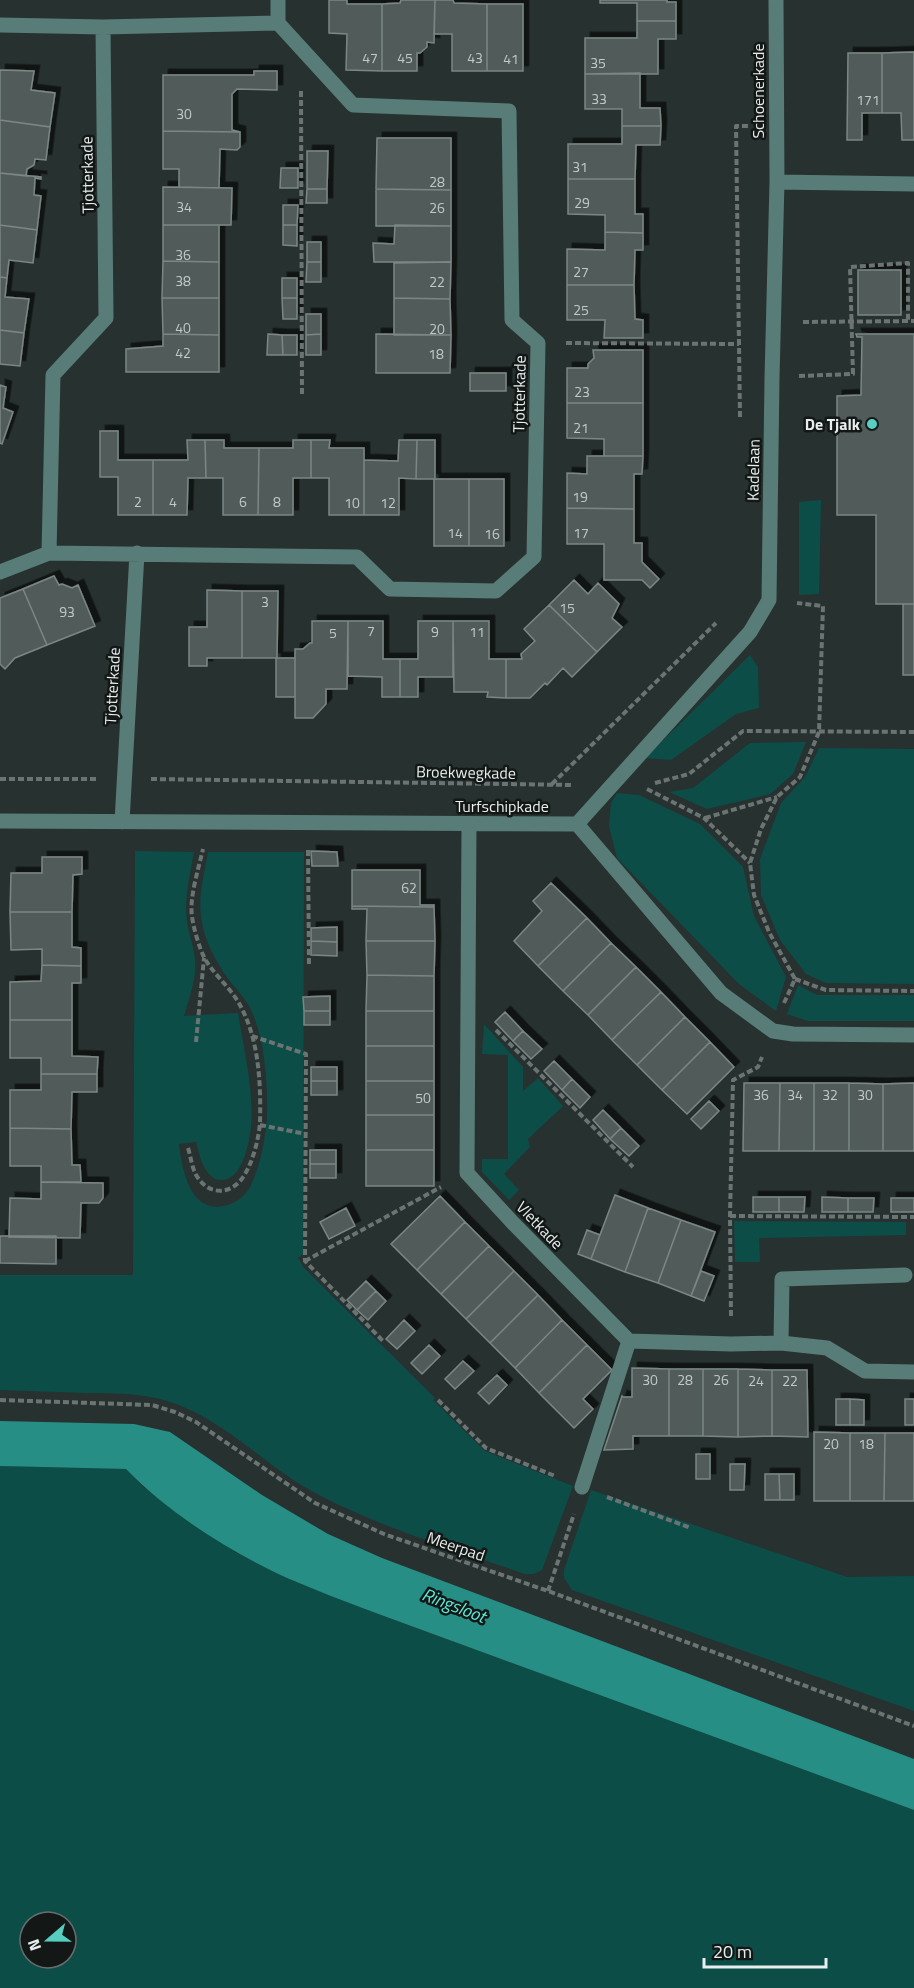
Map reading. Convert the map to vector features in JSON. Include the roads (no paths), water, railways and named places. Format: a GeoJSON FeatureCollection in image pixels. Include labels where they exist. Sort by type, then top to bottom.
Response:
{"type":"FeatureCollection","features":[{"type":"Feature","properties":{"kind":"street"},"geometry":{"type":"LineString","coordinates":[[0,25],[103,27],[278,23],[278,0]]}},
{"type":"Feature","properties":{"kind":"street","name":"Schoenerkade"},"geometry":{"type":"LineString","coordinates":[[776,0],[777,182]]}},
{"type":"Feature","properties":{"kind":"street","name":"Tjotterkade"},"geometry":{"type":"LineString","coordinates":[[0,572],[49,553],[357,557],[390,589],[496,591],[534,557],[538,343],[512,320],[509,111],[353,105],[278,23]]}},
{"type":"Feature","properties":{"kind":"street","name":"Tjotterkade"},"geometry":{"type":"LineString","coordinates":[[49,553],[53,375],[106,318],[103,27]]}},
{"type":"Feature","properties":{"kind":"street"},"geometry":{"type":"LineString","coordinates":[[777,182],[914,184]]}},
{"type":"Feature","properties":{"kind":"street","name":"Kadelaan"},"geometry":{"type":"LineString","coordinates":[[577,824],[750,632],[769,600],[777,182]]}},
{"type":"Feature","properties":{"kind":"street","name":"Tjotterkade"},"geometry":{"type":"LineString","coordinates":[[122,822],[137,553]]}},
{"type":"Feature","properties":{"kind":"street","name":"Turfschipkade"},"geometry":{"type":"LineString","coordinates":[[0,821],[577,824]]}},
{"type":"Feature","properties":{"kind":"street","name":"Vletkade"},"geometry":{"type":"LineString","coordinates":[[469,824],[467,1173],[629,1341]]}},
{"type":"Feature","properties":{"kind":"street"},"geometry":{"type":"LineString","coordinates":[[577,824],[721,993],[773,1030],[793,1034],[914,1035]]}},
{"type":"Feature","properties":{"kind":"street"},"geometry":{"type":"LineString","coordinates":[[781,1343],[782,1279],[905,1275]]}},
{"type":"Feature","properties":{"kind":"street"},"geometry":{"type":"LineString","coordinates":[[582,1487],[629,1341],[781,1343],[827,1348],[865,1371],[914,1372]]}},
{"type":"Feature","properties":{"kind":"water","name":"Ringsloot"},"geometry":{"type":"Polygon","coordinates":[[[0,1421],[134,1424],[170,1432],[262,1495],[328,1534],[382,1558],[914,1759],[914,1810],[373,1612],[287,1578],[245,1557],[202,1531],[161,1501],[126,1469],[0,1466],[0,1421]]]}},
{"type":"Feature","properties":{"kind":"place","name":"De Tjalk"},"geometry":{"type":"Point","coordinates":[872,424]}}]}
